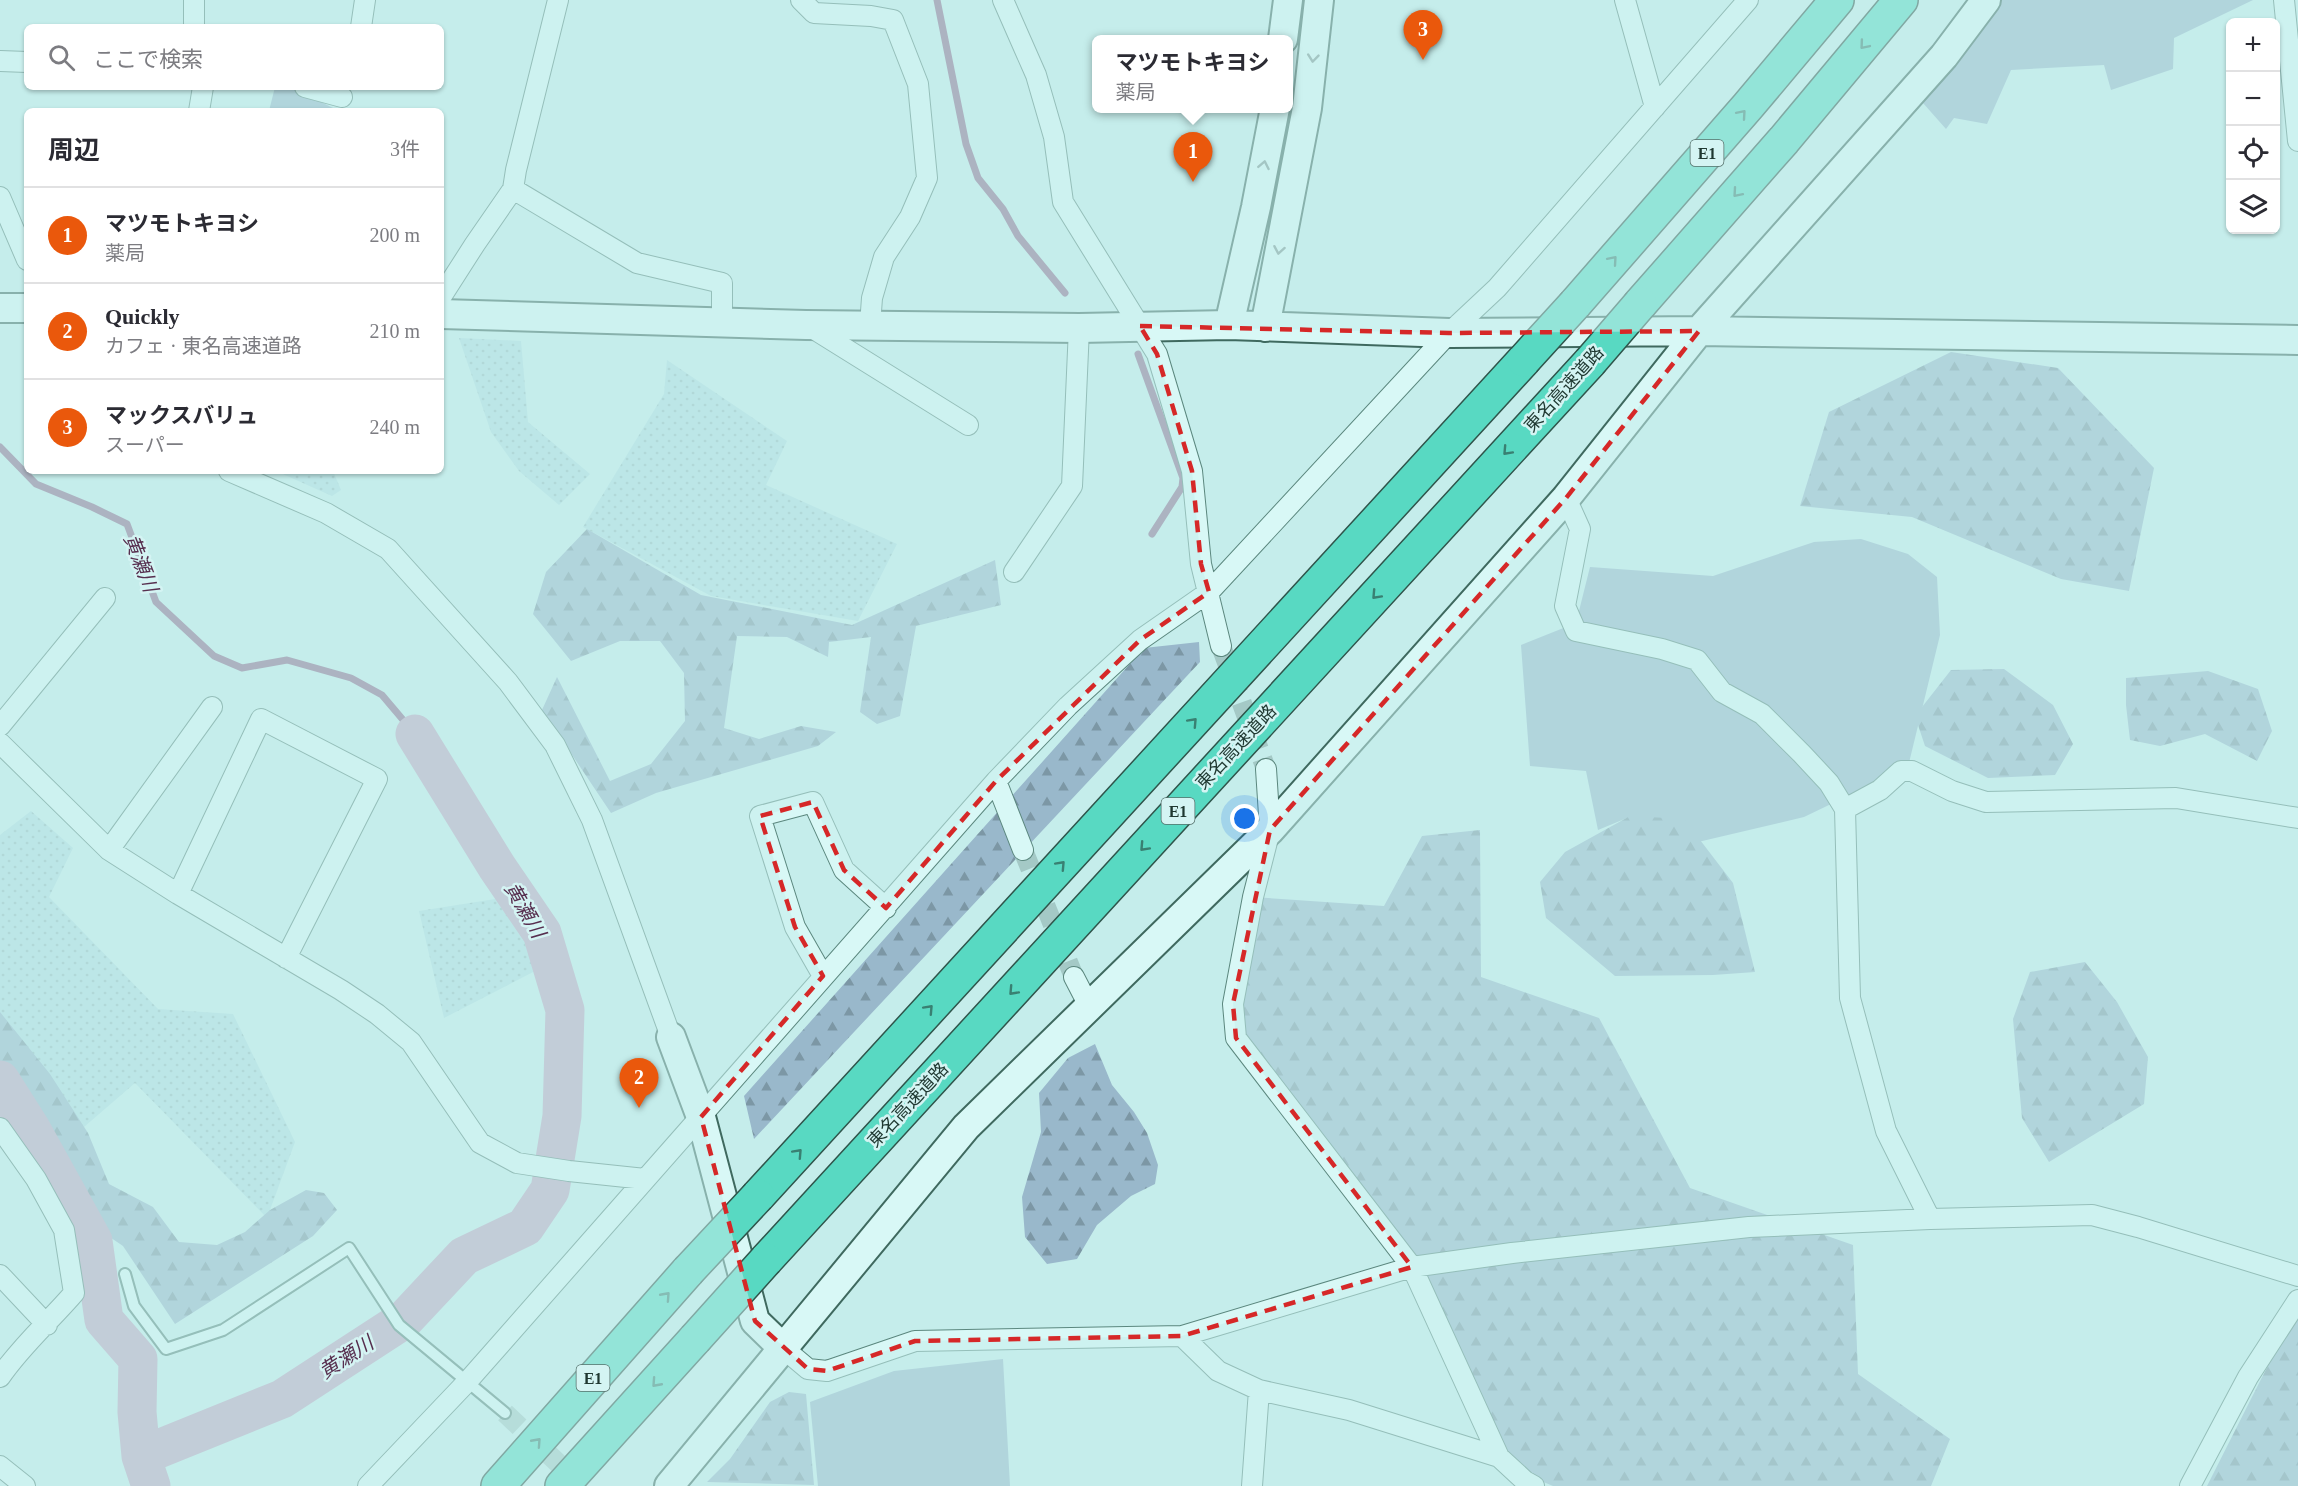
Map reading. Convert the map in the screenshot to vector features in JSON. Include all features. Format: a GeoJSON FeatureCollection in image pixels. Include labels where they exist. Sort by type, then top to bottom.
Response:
{"type":"FeatureCollection","features":[{"type":"Feature","properties":{"kind":"highway","name":"E1"},"geometry":{"type":"LineString","coordinates":[[498,1486],[688,1271],[1575,304],[1837,0]]}},
{"type":"Feature","properties":{"kind":"highway","name":"東名高速道路"},"geometry":{"type":"LineString","coordinates":[[562,1486],[766,1260],[1590,362],[1784,140],[1901,0]]}},
{"type":"Feature","properties":{"kind":"street"},"geometry":{"type":"LineString","coordinates":[[194,0],[194,24]]}},
{"type":"Feature","properties":{"kind":"street"},"geometry":{"type":"LineString","coordinates":[[361,24],[365,0]]}},
{"type":"Feature","properties":{"kind":"street"},"geometry":{"type":"LineString","coordinates":[[444,292],[513,189],[558,0]]}},
{"type":"Feature","properties":{"kind":"street"},"geometry":{"type":"LineString","coordinates":[[801,0],[814,13],[871,16],[893,20],[918,84],[927,178],[910,217],[884,257],[873,298],[870,325]]}},
{"type":"Feature","properties":{"kind":"street"},"geometry":{"type":"LineString","coordinates":[[1003,0],[1039,86],[1054,137],[1064,202],[1156,354],[1192,471],[1201,564],[1221,646]]}},
{"type":"Feature","properties":{"kind":"street"},"geometry":{"type":"LineString","coordinates":[[1284,35],[1288,0]]}},
{"type":"Feature","properties":{"kind":"street"},"geometry":{"type":"LineString","coordinates":[[1265,327],[1307,108],[1319,0]]}},
{"type":"Feature","properties":{"kind":"street"},"geometry":{"type":"LineString","coordinates":[[1625,0],[1655,107]]}},
{"type":"Feature","properties":{"kind":"street"},"geometry":{"type":"LineString","coordinates":[[368,1486],[466,1383],[996,781],[1068,706],[1140,640],[1209,592],[1449,333],[1497,288],[1748,0]]}},
{"type":"Feature","properties":{"kind":"street"},"geometry":{"type":"LineString","coordinates":[[669,1486],[966,1127],[1270,830],[1566,498],[1699,332],[1944,56],[1986,0]]}},
{"type":"Feature","properties":{"kind":"street"},"geometry":{"type":"LineString","coordinates":[[2283,0],[2298,141]]}},
{"type":"Feature","properties":{"kind":"street"},"geometry":{"type":"LineString","coordinates":[[0,62],[24,62]]}},
{"type":"Feature","properties":{"kind":"street"},"geometry":{"type":"LineString","coordinates":[[200,108],[202,90]]}},
{"type":"Feature","properties":{"kind":"street"},"geometry":{"type":"LineString","coordinates":[[315,90],[342,98]]}},
{"type":"Feature","properties":{"kind":"street"},"geometry":{"type":"LineString","coordinates":[[1229,325],[1256,207],[1274,113]]}},
{"type":"Feature","properties":{"kind":"street"},"geometry":{"type":"LineString","coordinates":[[513,189],[637,263],[722,283],[722,321]]}},
{"type":"Feature","properties":{"kind":"street"},"geometry":{"type":"LineString","coordinates":[[0,197],[24,253]]}},
{"type":"Feature","properties":{"kind":"street"},"geometry":{"type":"LineString","coordinates":[[0,308],[24,308]]}},
{"type":"Feature","properties":{"kind":"street"},"geometry":{"type":"LineString","coordinates":[[444,314],[806,325],[1079,328],[1229,325],[1449,333],[1699,332],[2298,340]]}},
{"type":"Feature","properties":{"kind":"street"},"geometry":{"type":"LineString","coordinates":[[806,325],[968,425]]}},
{"type":"Feature","properties":{"kind":"street"},"geometry":{"type":"LineString","coordinates":[[1014,572],[1072,486],[1079,328]]}},
{"type":"Feature","properties":{"kind":"street"},"geometry":{"type":"LineString","coordinates":[[236,474],[326,513],[388,549],[508,682],[555,745],[592,820],[701,1117],[755,1321],[808,1369],[826,1371],[915,1341],[1182,1336],[1412,1267],[1512,1252],[1728,1228],[2092,1215],[2298,1276]]}},
{"type":"Feature","properties":{"kind":"street"},"geometry":{"type":"LineString","coordinates":[[1566,498],[1580,529],[1565,606],[1576,631],[1662,649],[1697,660],[1722,692],[1762,714],[1802,754],[1829,783],[1845,809],[1850,998],[1886,1131],[1930,1219]]}},
{"type":"Feature","properties":{"kind":"street"},"geometry":{"type":"LineString","coordinates":[[0,726],[105,598]]}},
{"type":"Feature","properties":{"kind":"street"},"geometry":{"type":"LineString","coordinates":[[110,850],[212,707]]}},
{"type":"Feature","properties":{"kind":"street"},"geometry":{"type":"LineString","coordinates":[[178,894],[261,719],[377,779],[286,958]]}},
{"type":"Feature","properties":{"kind":"street"},"geometry":{"type":"LineString","coordinates":[[0,743],[110,850],[178,894],[341,990],[377,1014],[411,1042],[480,1143],[517,1163],[569,1172],[645,1179]]}},
{"type":"Feature","properties":{"kind":"street"},"geometry":{"type":"LineString","coordinates":[[1266,769],[1270,830],[1253,897],[1233,1004],[1236,1038],[1412,1267],[1499,1457],[1525,1481],[1534,1486]]}},
{"type":"Feature","properties":{"kind":"street"},"geometry":{"type":"LineString","coordinates":[[1845,809],[1880,790],[1901,771],[1912,771],[1952,791],[1986,802],[2176,798],[2298,818]]}},
{"type":"Feature","properties":{"kind":"street"},"geometry":{"type":"LineString","coordinates":[[996,781],[1023,850]]}},
{"type":"Feature","properties":{"kind":"street"},"geometry":{"type":"LineString","coordinates":[[823,976],[795,927],[760,816],[813,802],[844,870],[886,908]]}},
{"type":"Feature","properties":{"kind":"street"},"geometry":{"type":"LineString","coordinates":[[1074,977],[1089,1006]]}},
{"type":"Feature","properties":{"kind":"street"},"geometry":{"type":"LineString","coordinates":[[0,1128],[36,1179],[64,1230],[74,1293],[47,1325],[12,1359],[0,1377]]}},
{"type":"Feature","properties":{"kind":"street"},"geometry":{"type":"LineString","coordinates":[[0,1275],[47,1325]]}},
{"type":"Feature","properties":{"kind":"street"},"geometry":{"type":"LineString","coordinates":[[2190,1486],[2248,1377],[2298,1300]]}},
{"type":"Feature","properties":{"kind":"street"},"geometry":{"type":"LineString","coordinates":[[1182,1336],[1218,1371],[1258,1390],[1349,1410],[1499,1457]]}},
{"type":"Feature","properties":{"kind":"street"},"geometry":{"type":"LineString","coordinates":[[1252,1486],[1258,1390]]}},
{"type":"Feature","properties":{"kind":"street"},"geometry":{"type":"LineString","coordinates":[[0,1466],[25,1486]]}},
{"type":"Feature","properties":{"kind":"lane"},"geometry":{"type":"LineString","coordinates":[[125,1274],[134,1306],[166,1349],[223,1330],[349,1248],[399,1325],[466,1383],[505,1413]]}},
{"type":"Feature","properties":{"kind":"highlighted area"},"geometry":{"type":"Polygon","coordinates":[[[1140,326],[1449,333],[1699,331],[1566,498],[1270,830],[1233,1004],[1236,1038],[1412,1267],[1182,1336],[915,1341],[827,1371],[808,1369],[755,1321],[701,1117],[823,976],[795,927],[760,816],[813,802],[844,870],[886,908],[996,781],[1140,640],[1209,592],[1201,564],[1192,471],[1157,354],[1140,326]]]}},
{"type":"Feature","properties":{"kind":"shaded area"},"geometry":{"type":"Polygon","coordinates":[[[459,338],[521,341],[528,422],[590,474],[559,505],[519,471],[491,432],[459,338]]]}},
{"type":"Feature","properties":{"kind":"shaded area"},"geometry":{"type":"Polygon","coordinates":[[[667,360],[787,441],[766,485],[897,544],[858,621],[711,596],[583,527],[664,394],[667,360]]]}},
{"type":"Feature","properties":{"kind":"shaded area"},"geometry":{"type":"Polygon","coordinates":[[[283,474],[334,474],[341,490],[332,496],[283,474]]]}},
{"type":"Feature","properties":{"kind":"shaded area"},"geometry":{"type":"Polygon","coordinates":[[[31,811],[73,848],[49,897],[158,1009],[233,1014],[295,1142],[267,1218],[135,1083],[84,1127],[0,1013],[0,835],[31,811]]]}},
{"type":"Feature","properties":{"kind":"shaded area"},"geometry":{"type":"Polygon","coordinates":[[[508,897],[535,971],[444,1018],[419,911],[508,897]]]}},
{"type":"Feature","properties":{"kind":"green space"},"geometry":{"type":"Polygon","coordinates":[[[1998,0],[2253,0],[2174,38],[2173,69],[2111,90],[2104,65],[2011,70],[1987,124],[1954,118],[1946,129],[1923,103],[1998,0]]]}},
{"type":"Feature","properties":{"kind":"green space"},"geometry":{"type":"Polygon","coordinates":[[[274,90],[297,90],[333,108],[270,108],[274,90]]]}},
{"type":"Feature","properties":{"kind":"green space"},"geometry":{"type":"Polygon","coordinates":[[[1951,352],[2058,368],[2154,468],[2129,591],[2061,579],[1912,517],[1800,506],[1829,412],[1951,352]]]}},
{"type":"Feature","properties":{"kind":"green space"},"geometry":{"type":"Polygon","coordinates":[[[587,529],[701,595],[852,625],[995,560],[1001,605],[916,626],[900,716],[877,724],[860,712],[871,637],[829,642],[828,657],[787,637],[737,636],[724,728],[759,739],[801,726],[836,732],[818,746],[656,793],[611,813],[542,710],[557,677],[610,781],[651,764],[685,721],[684,673],[660,641],[620,641],[571,661],[533,614],[546,572],[587,529]]]}},
{"type":"Feature","properties":{"kind":"green space"},"geometry":{"type":"Polygon","coordinates":[[[1861,539],[1908,554],[1937,577],[1940,635],[1908,767],[1804,817],[1698,842],[1627,818],[1598,830],[1586,771],[1530,766],[1521,645],[1576,623],[1590,567],[1713,576],[1814,542],[1861,539]]]}},
{"type":"Feature","properties":{"kind":"green space"},"geometry":{"type":"Polygon","coordinates":[[[1199,642],[1200,662],[754,1139],[744,1096],[1144,648],[1199,642]]]}},
{"type":"Feature","properties":{"kind":"green space"},"geometry":{"type":"Polygon","coordinates":[[[2004,669],[2053,705],[2073,744],[2055,775],[1988,778],[1925,746],[1915,716],[1951,670],[2004,669]]]}},
{"type":"Feature","properties":{"kind":"green space"},"geometry":{"type":"Polygon","coordinates":[[[2208,671],[2258,689],[2272,731],[2257,761],[2205,734],[2160,746],[2130,740],[2126,678],[2208,671]]]}},
{"type":"Feature","properties":{"kind":"green space"},"geometry":{"type":"Polygon","coordinates":[[[1630,816],[1684,819],[1733,883],[1755,972],[1615,976],[1546,918],[1540,882],[1565,852],[1630,816]]]}},
{"type":"Feature","properties":{"kind":"green space"},"geometry":{"type":"Polygon","coordinates":[[[1480,830],[1481,977],[1599,1018],[1690,1188],[1853,1245],[1858,1374],[1950,1439],[1931,1486],[1553,1486],[1510,1468],[1420,1284],[1235,1025],[1253,897],[1384,906],[1422,836],[1480,830]]]}},
{"type":"Feature","properties":{"kind":"green space"},"geometry":{"type":"Polygon","coordinates":[[[2085,962],[2117,1002],[2148,1057],[2144,1104],[2049,1162],[2022,1118],[2013,1019],[2030,972],[2085,962]]]}},
{"type":"Feature","properties":{"kind":"green space"},"geometry":{"type":"Polygon","coordinates":[[[0,1012],[50,1074],[88,1133],[109,1184],[153,1207],[179,1242],[217,1245],[245,1232],[270,1210],[306,1190],[324,1193],[337,1210],[313,1236],[175,1324],[123,1246],[92,1225],[0,1067],[0,1012]]]}},
{"type":"Feature","properties":{"kind":"green space"},"geometry":{"type":"Polygon","coordinates":[[[1095,1044],[1112,1085],[1134,1112],[1147,1133],[1158,1165],[1155,1184],[1131,1196],[1097,1225],[1077,1259],[1047,1264],[1025,1237],[1022,1197],[1041,1132],[1039,1093],[1068,1058],[1095,1044]]]}},
{"type":"Feature","properties":{"kind":"green space"},"geometry":{"type":"Polygon","coordinates":[[[2298,1306],[2298,1486],[2207,1486],[2298,1306]]]}},
{"type":"Feature","properties":{"kind":"green space"},"geometry":{"type":"Polygon","coordinates":[[[1003,1359],[1010,1486],[818,1486],[810,1402],[894,1371],[1003,1359]]]}},
{"type":"Feature","properties":{"kind":"green space"},"geometry":{"type":"Polygon","coordinates":[[[789,1392],[806,1394],[814,1485],[707,1482],[730,1459],[770,1402],[789,1392]]]}},
{"type":"Feature","properties":{"kind":"waterway"},"geometry":{"type":"LineString","coordinates":[[937,0],[966,144],[978,178],[1003,209],[1018,236],[1065,293]]}},
{"type":"Feature","properties":{"kind":"waterway"},"geometry":{"type":"LineString","coordinates":[[1138,354],[1183,478],[1182,487],[1152,534]]}},
{"type":"Feature","properties":{"kind":"waterway","name":"黄瀬川"},"geometry":{"type":"LineString","coordinates":[[0,447],[24,472]]}},
{"type":"Feature","properties":{"kind":"waterway","name":"黄瀬川"},"geometry":{"type":"LineString","coordinates":[[26,474],[36,484],[127,524],[156,602],[214,656],[242,668],[287,660],[351,678],[382,695],[415,734]]}},
{"type":"Feature","properties":{"kind":"waterway","name":"黄瀬川"},"geometry":{"type":"LineString","coordinates":[[141,1456],[282,1399],[405,1319],[464,1256],[525,1227],[550,1190],[562,1116],[565,1010],[542,933],[497,867],[415,734]]}},
{"type":"Feature","properties":{"kind":"waterway","name":"黄瀬川"},"geometry":{"type":"LineString","coordinates":[[0,1080],[31,1129],[93,1241],[104,1320],[138,1359],[137,1412],[141,1456],[151,1486]]}},
{"type":"Feature","properties":{"kind":"tunnel"},"geometry":{"type":"LineString","coordinates":[[1221,646],[1266,769]]}},
{"type":"Feature","properties":{"kind":"tunnel"},"geometry":{"type":"LineString","coordinates":[[1023,850],[1074,977]]}},
{"type":"Feature","properties":{"kind":"tunnel"},"geometry":{"type":"LineString","coordinates":[[505,1413],[577,1481]]}},
{"type":"Feature","properties":{"kind":"place","name":"マックスバリュ"},"geometry":{"type":"Point","coordinates":[1423,60]}},
{"type":"Feature","properties":{"kind":"place","name":"マツモトキヨシ"},"geometry":{"type":"Point","coordinates":[1193,182]}},
{"type":"Feature","properties":{"kind":"place","name":"Quickly"},"geometry":{"type":"Point","coordinates":[639,1108]}}]}
